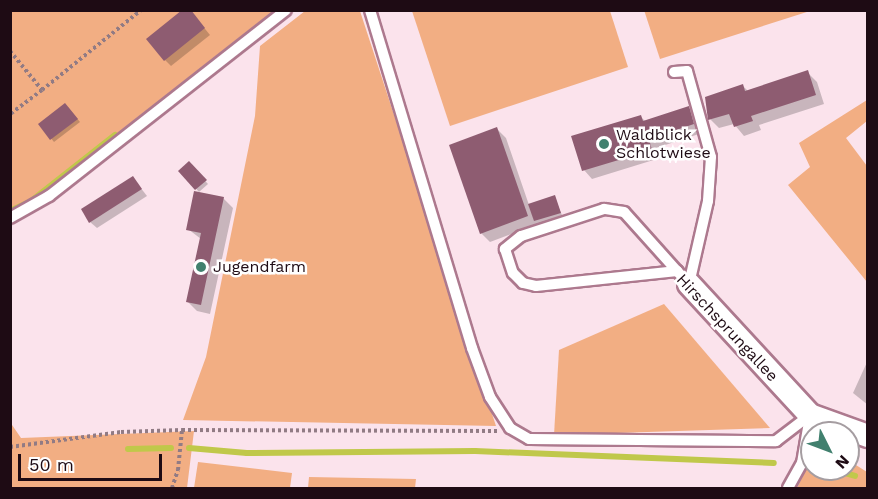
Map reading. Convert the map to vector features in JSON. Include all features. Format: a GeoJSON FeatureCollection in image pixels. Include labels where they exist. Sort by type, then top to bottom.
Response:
{"type":"FeatureCollection","features":[{"type":"Feature","properties":{"kind":"street","name":"Hirschsprungallee"},"geometry":{"type":"LineString","coordinates":[[683,277],[810,415],[867,436]]}},
{"type":"Feature","properties":{"kind":"lane"},"geometry":{"type":"LineString","coordinates":[[370,10],[472,348],[490,397],[510,428],[529,439],[776,441],[810,415]]}},
{"type":"Feature","properties":{"kind":"lane"},"geometry":{"type":"LineString","coordinates":[[10,218],[48,196],[284,11]]}},
{"type":"Feature","properties":{"kind":"lane"},"geometry":{"type":"LineString","coordinates":[[674,72],[687,71],[711,157],[708,201],[683,277]]}},
{"type":"Feature","properties":{"kind":"lane","name":"Hirschsprungallee"},"geometry":{"type":"LineString","coordinates":[[604,209],[624,212],[683,277],[536,286],[523,283],[513,273],[505,249],[521,236],[604,209]]}},
{"type":"Feature","properties":{"kind":"lane"},"geometry":{"type":"LineString","coordinates":[[788,489],[802,463],[810,415]]}},
{"type":"Feature","properties":{"kind":"path"},"geometry":{"type":"LineString","coordinates":[[10,114],[141,10]]}},
{"type":"Feature","properties":{"kind":"path"},"geometry":{"type":"LineString","coordinates":[[10,51],[42,90]]}},
{"type":"Feature","properties":{"kind":"path"},"geometry":{"type":"LineString","coordinates":[[10,447],[121,432],[182,430],[488,434],[510,428]]}},
{"type":"Feature","properties":{"kind":"path"},"geometry":{"type":"LineString","coordinates":[[172,489],[178,470],[182,430]]}},
{"type":"Feature","properties":{"kind":"shaded area"},"geometry":{"type":"Polygon","coordinates":[[[644,10],[810,10],[810,11],[660,59],[644,10]]]}},
{"type":"Feature","properties":{"kind":"shaded area"},"geometry":{"type":"Polygon","coordinates":[[[11,11],[284,11],[49,196],[11,217],[11,11]]]}},
{"type":"Feature","properties":{"kind":"shaded area"},"geometry":{"type":"Polygon","coordinates":[[[305,11],[360,11],[496,426],[183,420],[206,357],[255,116],[260,46],[305,11]]]}},
{"type":"Feature","properties":{"kind":"shaded area"},"geometry":{"type":"Polygon","coordinates":[[[412,11],[610,11],[628,67],[450,126],[412,11]]]}},
{"type":"Feature","properties":{"kind":"shaded area"},"geometry":{"type":"Polygon","coordinates":[[[867,100],[867,121],[846,138],[867,166],[867,282],[788,185],[810,167],[799,143],[867,100]]]}},
{"type":"Feature","properties":{"kind":"shaded area"},"geometry":{"type":"Polygon","coordinates":[[[664,304],[770,428],[554,435],[559,350],[664,304]]]}},
{"type":"Feature","properties":{"kind":"shaded area"},"geometry":{"type":"Polygon","coordinates":[[[10,422],[21,438],[194,431],[187,488],[11,488],[10,422]]]}},
{"type":"Feature","properties":{"kind":"shaded area"},"geometry":{"type":"Polygon","coordinates":[[[198,462],[292,473],[290,488],[194,488],[198,462]]]}},
{"type":"Feature","properties":{"kind":"shaded area"},"geometry":{"type":"Polygon","coordinates":[[[860,468],[867,472],[867,488],[797,488],[800,481],[860,481],[860,468]]]}},
{"type":"Feature","properties":{"kind":"shaded area"},"geometry":{"type":"Polygon","coordinates":[[[309,477],[416,479],[415,488],[308,488],[309,477]]]}},
{"type":"Feature","properties":{"kind":"building"},"geometry":{"type":"Polygon","coordinates":[[[182,10],[191,10],[205,28],[164,61],[146,39],[182,10]]]}},
{"type":"Feature","properties":{"kind":"building"},"geometry":{"type":"Polygon","coordinates":[[[808,70],[816,95],[751,116],[753,121],[734,127],[729,114],[708,120],[705,97],[743,84],[745,91],[808,70]]]}},
{"type":"Feature","properties":{"kind":"building"},"geometry":{"type":"Polygon","coordinates":[[[65,103],[78,119],[50,140],[38,124],[65,103]]]}},
{"type":"Feature","properties":{"kind":"building"},"geometry":{"type":"Polygon","coordinates":[[[689,106],[694,124],[649,139],[652,150],[582,171],[571,136],[641,115],[643,121],[689,106]]]}},
{"type":"Feature","properties":{"kind":"building"},"geometry":{"type":"Polygon","coordinates":[[[497,127],[528,216],[480,234],[449,145],[497,127]]]}},
{"type":"Feature","properties":{"kind":"building"},"geometry":{"type":"Polygon","coordinates":[[[189,161],[207,180],[195,190],[178,171],[189,161]]]}},
{"type":"Feature","properties":{"kind":"building"},"geometry":{"type":"Polygon","coordinates":[[[133,176],[142,189],[89,223],[81,209],[133,176]]]}},
{"type":"Feature","properties":{"kind":"building","name":"Jugendfarm"},"geometry":{"type":"Polygon","coordinates":[[[194,191],[224,197],[201,305],[186,302],[201,233],[186,230],[194,191]]]}},
{"type":"Feature","properties":{"kind":"building"},"geometry":{"type":"Polygon","coordinates":[[[555,195],[561,213],[534,221],[528,204],[555,195]]]}},
{"type":"Feature","properties":{"kind":"waterway"},"geometry":{"type":"LineString","coordinates":[[10,211],[31,201],[115,135]]}},
{"type":"Feature","properties":{"kind":"waterway"},"geometry":{"type":"LineString","coordinates":[[128,449],[171,448]]}},
{"type":"Feature","properties":{"kind":"waterway"},"geometry":{"type":"LineString","coordinates":[[189,448],[247,453],[475,451],[774,463]]}},
{"type":"Feature","properties":{"kind":"place","name":"Waldblick Schlotwiese"},"geometry":{"type":"Point","coordinates":[604,144]}},
{"type":"Feature","properties":{"kind":"place","name":"Jugendfarm"},"geometry":{"type":"Point","coordinates":[201,267]}}]}
